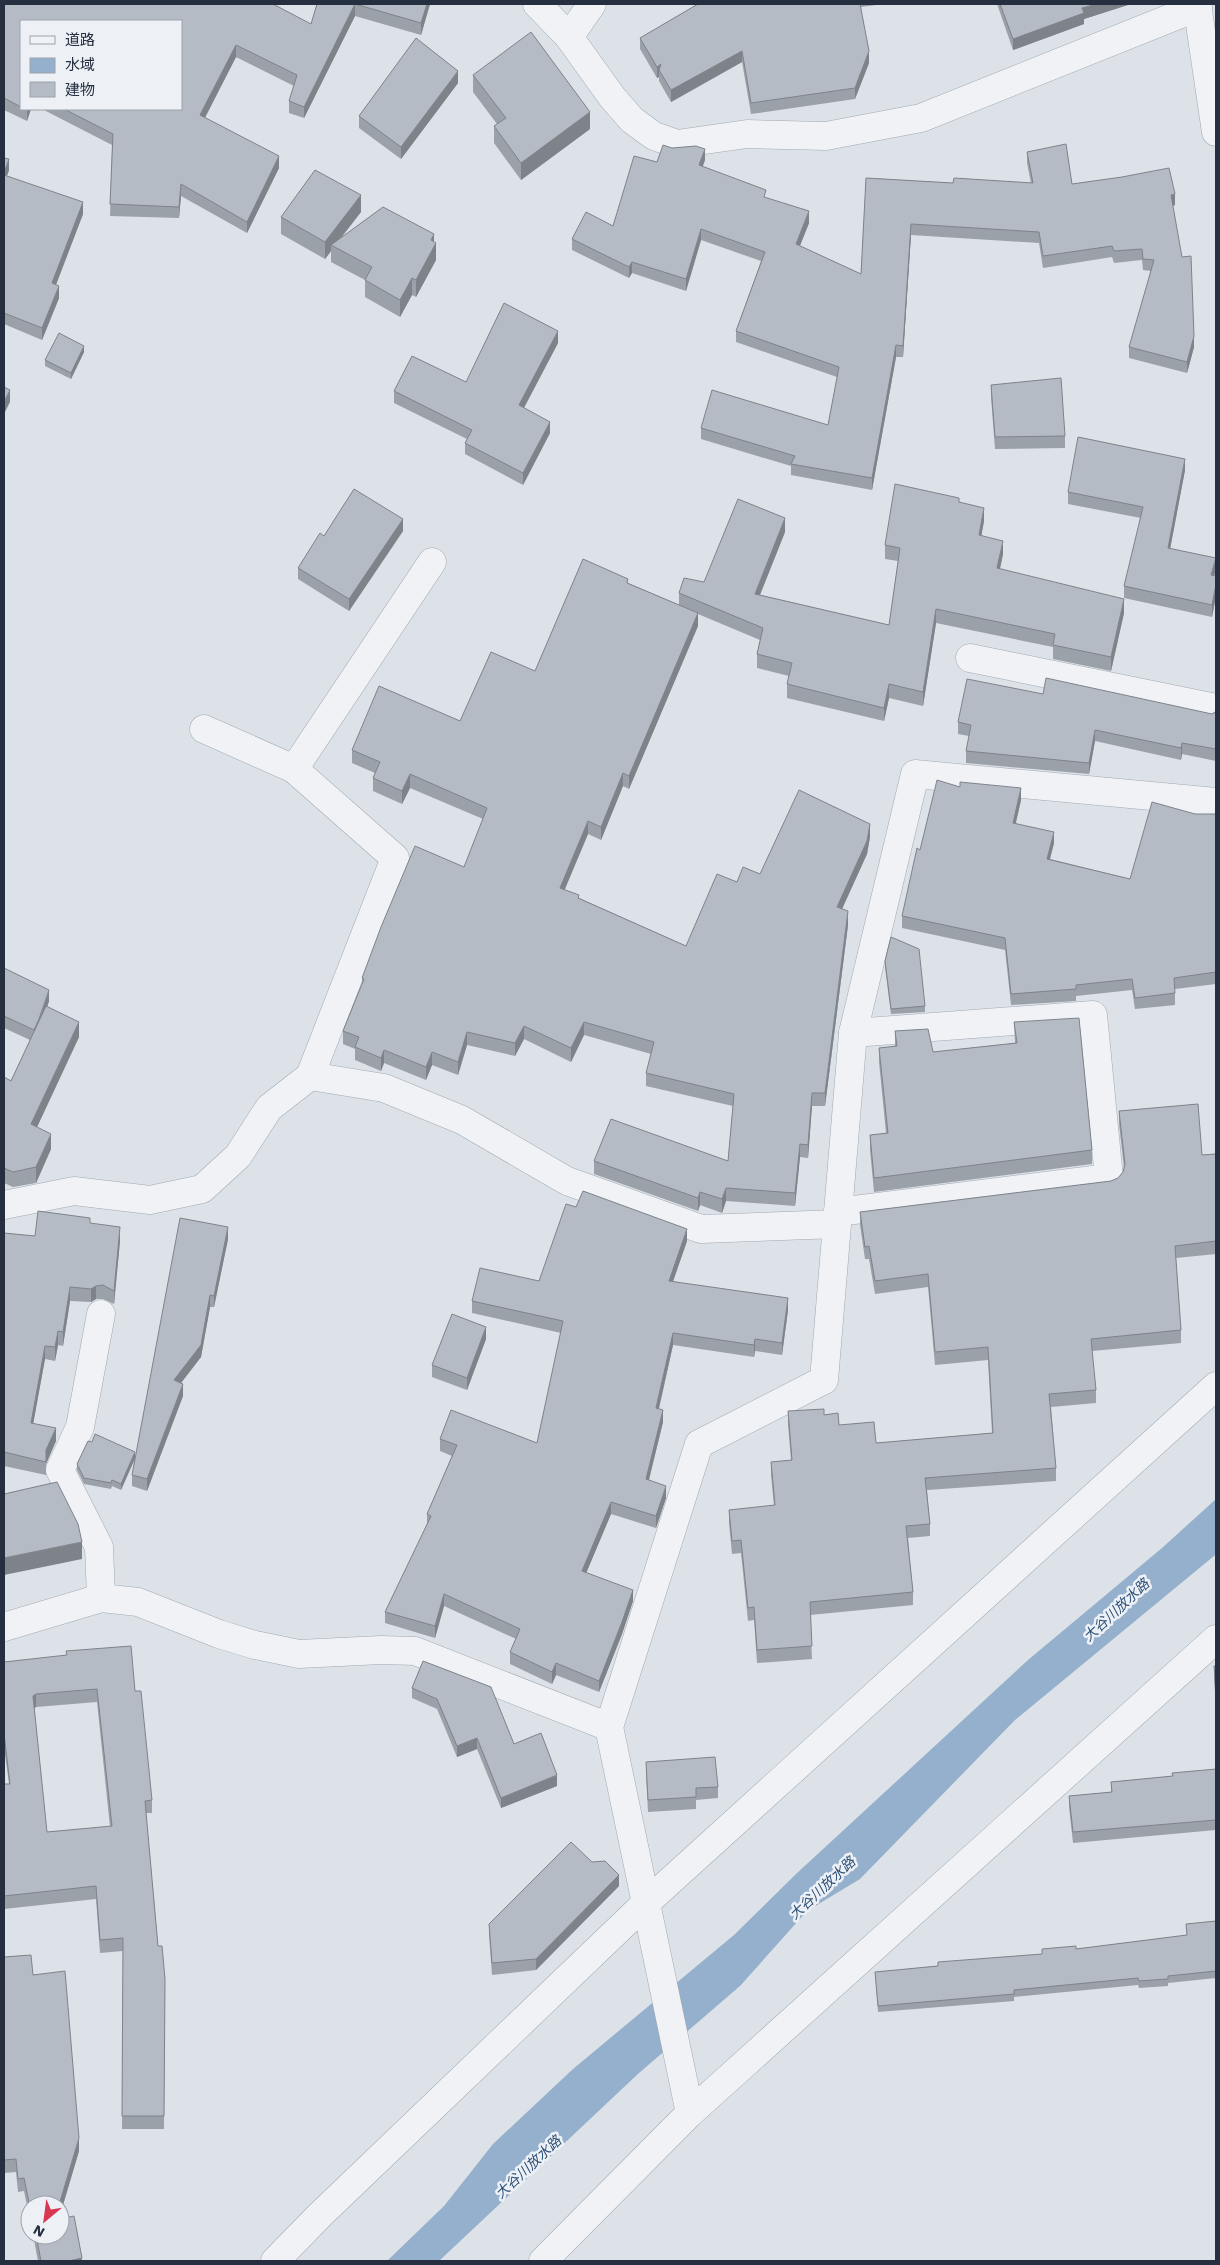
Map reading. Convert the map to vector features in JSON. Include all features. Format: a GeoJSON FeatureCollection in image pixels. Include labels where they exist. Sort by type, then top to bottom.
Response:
{"type":"FeatureCollection","features":[{"type":"Feature","properties":{"kind":"street"},"geometry":{"type":"LineString","coordinates":[[537,4],[569,37],[612,97],[632,120],[654,136],[677,144],[747,134],[826,136],[921,118],[1198,6],[1214,102],[1216,132]]}},
{"type":"Feature","properties":{"kind":"street"},"geometry":{"type":"LineString","coordinates":[[569,37],[592,4]]}},
{"type":"Feature","properties":{"kind":"street"},"geometry":{"type":"LineString","coordinates":[[294,770],[432,562]]}},
{"type":"Feature","properties":{"kind":"street"},"geometry":{"type":"LineString","coordinates":[[970,658],[1216,708]]}},
{"type":"Feature","properties":{"kind":"street"},"geometry":{"type":"LineString","coordinates":[[4,1205],[74,1191],[150,1200],[202,1189],[238,1156],[268,1108],[310,1076],[395,858],[294,770],[204,729]]}},
{"type":"Feature","properties":{"kind":"street"},"geometry":{"type":"LineString","coordinates":[[690,2113],[609,1727],[699,1444],[824,1380],[853,1033],[915,774],[1216,802]]}},
{"type":"Feature","properties":{"kind":"street"},"geometry":{"type":"LineString","coordinates":[[310,1076],[384,1088],[462,1120],[567,1181],[701,1229],[837,1218],[1109,1178],[1093,1015],[853,1033]]}},
{"type":"Feature","properties":{"kind":"street"},"geometry":{"type":"LineString","coordinates":[[101,1314],[80,1427],[60,1470],[99,1547],[101,1598]]}},
{"type":"Feature","properties":{"kind":"street"},"geometry":{"type":"LineString","coordinates":[[276,2261],[320,2215],[647,1902],[1216,1386]]}},
{"type":"Feature","properties":{"kind":"street"},"geometry":{"type":"LineString","coordinates":[[4,1627],[101,1598],[138,1602],[219,1634],[255,1645],[299,1654],[381,1650],[415,1651],[609,1727]]}},
{"type":"Feature","properties":{"kind":"street"},"geometry":{"type":"LineString","coordinates":[[543,2261],[690,2113],[1216,1639]]}},
{"type":"Feature","properties":{"kind":"water","name":"大谷川放水路"},"geometry":{"type":"Polygon","coordinates":[[[1216,1499],[1216,1554],[1214,1556],[1015,1720],[860,1879],[807,1911],[740,1986],[639,2073],[439,2261],[387,2261],[444,2206],[493,2144],[573,2069],[734,1935],[796,1874],[1028,1660],[1162,1548],[1216,1499]]]}},
{"type":"Feature","properties":{"kind":"building"},"geometry":{"type":"Polygon","coordinates":[[[4,4],[273,4],[311,24],[317,4],[355,4],[304,107],[289,101],[297,75],[236,45],[200,115],[279,156],[247,222],[181,184],[179,207],[110,204],[113,134],[66,110],[182,110],[182,20],[20,20],[20,106],[4,98],[4,4]]]}},
{"type":"Feature","properties":{"kind":"building"},"geometry":{"type":"Polygon","coordinates":[[[355,4],[427,4],[421,23],[355,4]]]}},
{"type":"Feature","properties":{"kind":"building"},"geometry":{"type":"Polygon","coordinates":[[[698,4],[860,4],[869,51],[855,88],[751,103],[742,51],[671,90],[659,70],[661,64],[657,67],[640,38],[698,4]]]}},
{"type":"Feature","properties":{"kind":"building"},"geometry":{"type":"Polygon","coordinates":[[[1000,4],[1097,4],[1082,8],[1084,13],[1013,39],[1000,4]]]}},
{"type":"Feature","properties":{"kind":"building"},"geometry":{"type":"Polygon","coordinates":[[[531,32],[590,112],[521,163],[494,126],[506,118],[473,75],[531,32]]]}},
{"type":"Feature","properties":{"kind":"building"},"geometry":{"type":"Polygon","coordinates":[[[416,38],[458,71],[401,147],[359,116],[416,38]]]}},
{"type":"Feature","properties":{"kind":"building"},"geometry":{"type":"Polygon","coordinates":[[[1066,144],[1072,184],[1169,168],[1175,194],[1171,195],[1182,257],[1191,256],[1194,336],[1187,362],[1129,347],[1154,260],[1143,259],[1142,249],[1114,251],[1112,246],[1043,256],[1039,232],[911,224],[903,346],[896,345],[872,478],[791,464],[795,456],[701,428],[712,390],[828,425],[839,367],[736,331],[765,252],[701,229],[686,279],[632,262],[629,267],[572,239],[586,212],[613,226],[634,156],[657,162],[663,145],[672,148],[696,146],[705,149],[699,165],[766,190],[764,197],[809,211],[796,244],[861,274],[866,178],[953,183],[954,178],[1033,183],[1027,152],[1066,144]]]}},
{"type":"Feature","properties":{"kind":"building"},"geometry":{"type":"Polygon","coordinates":[[[4,158],[9,159],[4,173],[4,158]]]}},
{"type":"Feature","properties":{"kind":"building"},"geometry":{"type":"Polygon","coordinates":[[[315,170],[361,195],[325,242],[281,217],[315,170]]]}},
{"type":"Feature","properties":{"kind":"building"},"geometry":{"type":"Polygon","coordinates":[[[4,175],[83,202],[52,283],[59,286],[42,328],[4,313],[4,175]]]}},
{"type":"Feature","properties":{"kind":"building"},"geometry":{"type":"Polygon","coordinates":[[[383,207],[434,234],[431,240],[436,243],[416,280],[412,278],[400,300],[365,280],[372,267],[331,245],[383,207]]]}},
{"type":"Feature","properties":{"kind":"building"},"geometry":{"type":"Polygon","coordinates":[[[504,303],[558,331],[519,405],[550,422],[523,473],[465,443],[472,430],[394,391],[412,356],[466,382],[504,303]]]}},
{"type":"Feature","properties":{"kind":"building"},"geometry":{"type":"Polygon","coordinates":[[[59,333],[84,346],[71,373],[45,360],[59,333]]]}},
{"type":"Feature","properties":{"kind":"building"},"geometry":{"type":"Polygon","coordinates":[[[1061,378],[1065,436],[995,437],[991,385],[1061,378]]]}},
{"type":"Feature","properties":{"kind":"building"},"geometry":{"type":"Polygon","coordinates":[[[4,387],[10,390],[4,402],[4,387]]]}},
{"type":"Feature","properties":{"kind":"building"},"geometry":{"type":"Polygon","coordinates":[[[1078,437],[1185,459],[1168,548],[1216,558],[1211,575],[1216,576],[1212,605],[1124,586],[1143,507],[1068,492],[1078,437]]]}},
{"type":"Feature","properties":{"kind":"building"},"geometry":{"type":"Polygon","coordinates":[[[895,484],[959,498],[959,502],[984,508],[979,535],[1003,541],[997,568],[1124,599],[1111,657],[1053,645],[1055,634],[936,609],[923,692],[889,684],[884,708],[787,684],[792,663],[757,654],[763,628],[679,593],[684,578],[704,582],[738,499],[785,518],[755,594],[889,625],[900,548],[885,545],[895,484]]]}},
{"type":"Feature","properties":{"kind":"building"},"geometry":{"type":"Polygon","coordinates":[[[354,489],[403,519],[349,599],[298,568],[320,533],[324,536],[354,489]]]}},
{"type":"Feature","properties":{"kind":"building"},"geometry":{"type":"Polygon","coordinates":[[[583,559],[628,579],[627,583],[698,613],[629,776],[623,773],[601,827],[588,821],[560,888],[579,895],[578,898],[686,946],[717,874],[737,882],[743,867],[760,874],[799,790],[870,824],[867,841],[837,907],[848,911],[825,1093],[812,1093],[808,1145],[800,1144],[795,1193],[726,1188],[722,1199],[700,1192],[698,1198],[594,1161],[611,1119],[728,1161],[734,1094],[646,1073],[654,1042],[584,1022],[571,1048],[524,1026],[515,1043],[467,1032],[458,1062],[432,1052],[426,1067],[384,1050],[381,1058],[355,1047],[359,1037],[343,1031],[364,979],[362,978],[381,927],[415,846],[464,867],[487,808],[410,774],[402,791],[373,778],[380,762],[352,750],[379,686],[460,721],[491,652],[535,671],[583,559]]]}},
{"type":"Feature","properties":{"kind":"building"},"geometry":{"type":"Polygon","coordinates":[[[1046,678],[1212,714],[1216,712],[1216,749],[1182,743],[1181,748],[1095,730],[1089,763],[966,751],[971,725],[958,722],[967,679],[1043,694],[1046,678]]]}},
{"type":"Feature","properties":{"kind":"building"},"geometry":{"type":"Polygon","coordinates":[[[937,780],[960,787],[960,782],[1021,788],[1013,823],[1054,832],[1047,859],[1130,879],[1152,802],[1195,814],[1216,814],[1216,972],[1174,978],[1175,993],[1135,998],[1132,979],[1076,985],[1076,989],[1011,994],[1005,938],[902,916],[917,848],[920,850],[937,780]]]}},
{"type":"Feature","properties":{"kind":"building"},"geometry":{"type":"Polygon","coordinates":[[[891,937],[919,949],[925,1006],[891,1009],[885,961],[891,937]]]}},
{"type":"Feature","properties":{"kind":"building"},"geometry":{"type":"Polygon","coordinates":[[[4,968],[49,990],[34,1030],[4,1016],[4,968]]]}},
{"type":"Feature","properties":{"kind":"building"},"geometry":{"type":"Polygon","coordinates":[[[46,1006],[79,1022],[31,1124],[51,1134],[36,1167],[13,1172],[4,1168],[4,1077],[11,1081],[46,1006]]]}},
{"type":"Feature","properties":{"kind":"building"},"geometry":{"type":"Polygon","coordinates":[[[1079,1018],[1092,1150],[874,1178],[870,1135],[888,1133],[879,1048],[897,1046],[895,1031],[928,1029],[933,1052],[1017,1043],[1014,1022],[1079,1018]]]}},
{"type":"Feature","properties":{"kind":"building"},"geometry":{"type":"Polygon","coordinates":[[[1198,1104],[1202,1155],[1216,1154],[1216,1241],[1175,1246],[1181,1330],[1091,1339],[1096,1390],[1049,1394],[1056,1468],[925,1478],[930,1524],[906,1526],[913,1592],[810,1602],[812,1646],[757,1650],[754,1607],[748,1608],[741,1540],[732,1541],[729,1510],[775,1505],[771,1462],[792,1460],[788,1411],[824,1409],[824,1415],[838,1413],[839,1425],[874,1422],[876,1443],[993,1433],[988,1347],[935,1352],[928,1274],[875,1281],[869,1246],[865,1247],[860,1212],[1111,1181],[1118,1178],[1123,1172],[1125,1164],[1119,1111],[1198,1104]]]}},
{"type":"Feature","properties":{"kind":"building"},"geometry":{"type":"Polygon","coordinates":[[[583,1191],[687,1229],[669,1281],[788,1298],[782,1343],[755,1339],[754,1345],[673,1333],[656,1408],[663,1410],[646,1479],[666,1486],[656,1516],[611,1502],[582,1571],[633,1590],[599,1681],[556,1663],[552,1672],[510,1652],[520,1629],[444,1594],[435,1626],[385,1612],[431,1516],[427,1514],[457,1445],[440,1439],[451,1410],[537,1443],[563,1321],[472,1301],[480,1268],[539,1281],[566,1204],[576,1207],[583,1191]]]}},
{"type":"Feature","properties":{"kind":"building"},"geometry":{"type":"Polygon","coordinates":[[[38,1211],[90,1218],[90,1223],[120,1227],[114,1291],[103,1285],[91,1289],[70,1287],[63,1332],[58,1331],[55,1347],[45,1346],[31,1423],[56,1428],[46,1450],[46,1462],[4,1452],[4,1233],[35,1236],[38,1211]]]}},
{"type":"Feature","properties":{"kind":"building"},"geometry":{"type":"Polygon","coordinates":[[[180,1218],[228,1227],[214,1296],[210,1295],[201,1345],[174,1380],[183,1384],[147,1479],[132,1475],[180,1218]]]}},
{"type":"Feature","properties":{"kind":"building"},"geometry":{"type":"Polygon","coordinates":[[[452,1314],[486,1327],[467,1378],[432,1365],[452,1314]]]}},
{"type":"Feature","properties":{"kind":"building"},"geometry":{"type":"Polygon","coordinates":[[[95,1434],[135,1452],[121,1484],[112,1480],[111,1483],[84,1478],[77,1464],[88,1441],[92,1442],[95,1434]]]}},
{"type":"Feature","properties":{"kind":"building"},"geometry":{"type":"Polygon","coordinates":[[[57,1482],[78,1524],[82,1542],[4,1558],[4,1494],[57,1482]]]}},
{"type":"Feature","properties":{"kind":"building"},"geometry":{"type":"Polygon","coordinates":[[[131,1646],[135,1691],[141,1691],[152,1800],[145,1801],[158,1946],[162,1946],[165,1979],[164,2116],[122,2116],[123,1938],[100,1940],[96,1886],[4,1896],[4,1784],[10,1784],[4,1734],[4,1662],[67,1655],[66,1651],[131,1646]],[[97,1689],[36,1694],[33,1696],[47,1832],[112,1826],[97,1689]]]}},
{"type":"Feature","properties":{"kind":"building"},"geometry":{"type":"Polygon","coordinates":[[[423,1661],[491,1687],[514,1744],[541,1733],[557,1775],[501,1798],[477,1738],[457,1746],[437,1699],[412,1688],[423,1661]]]}},
{"type":"Feature","properties":{"kind":"building"},"geometry":{"type":"Polygon","coordinates":[[[1214,1666],[1216,1666],[1216,1690],[1214,1666]]]}},
{"type":"Feature","properties":{"kind":"building"},"geometry":{"type":"Polygon","coordinates":[[[715,1757],[718,1787],[696,1788],[696,1797],[648,1800],[646,1762],[715,1757]]]}},
{"type":"Feature","properties":{"kind":"building"},"geometry":{"type":"Polygon","coordinates":[[[1216,1769],[1216,1820],[1073,1832],[1069,1796],[1112,1792],[1111,1782],[1173,1776],[1172,1773],[1216,1769]]]}},
{"type":"Feature","properties":{"kind":"building"},"geometry":{"type":"Polygon","coordinates":[[[571,1842],[592,1862],[605,1861],[619,1875],[536,1959],[492,1963],[489,1924],[571,1842]]]}},
{"type":"Feature","properties":{"kind":"building"},"geometry":{"type":"Polygon","coordinates":[[[1216,1921],[1216,1971],[1168,1976],[1168,1979],[1139,1981],[1138,1978],[1014,1990],[1014,1994],[878,2006],[875,1972],[938,1966],[938,1962],[1042,1954],[1042,1949],[1076,1946],[1076,1949],[1187,1935],[1186,1924],[1216,1921]]]}},
{"type":"Feature","properties":{"kind":"building"},"geometry":{"type":"Polygon","coordinates":[[[31,1955],[33,1975],[65,1971],[79,2138],[62,2195],[28,2195],[24,2178],[18,2179],[16,2159],[4,2160],[4,1957],[31,1955]]]}},
{"type":"Feature","properties":{"kind":"building"},"geometry":{"type":"Polygon","coordinates":[[[74,2216],[82,2258],[69,2261],[41,2261],[38,2245],[70,2245],[70,2217],[74,2216]]]}}]}
